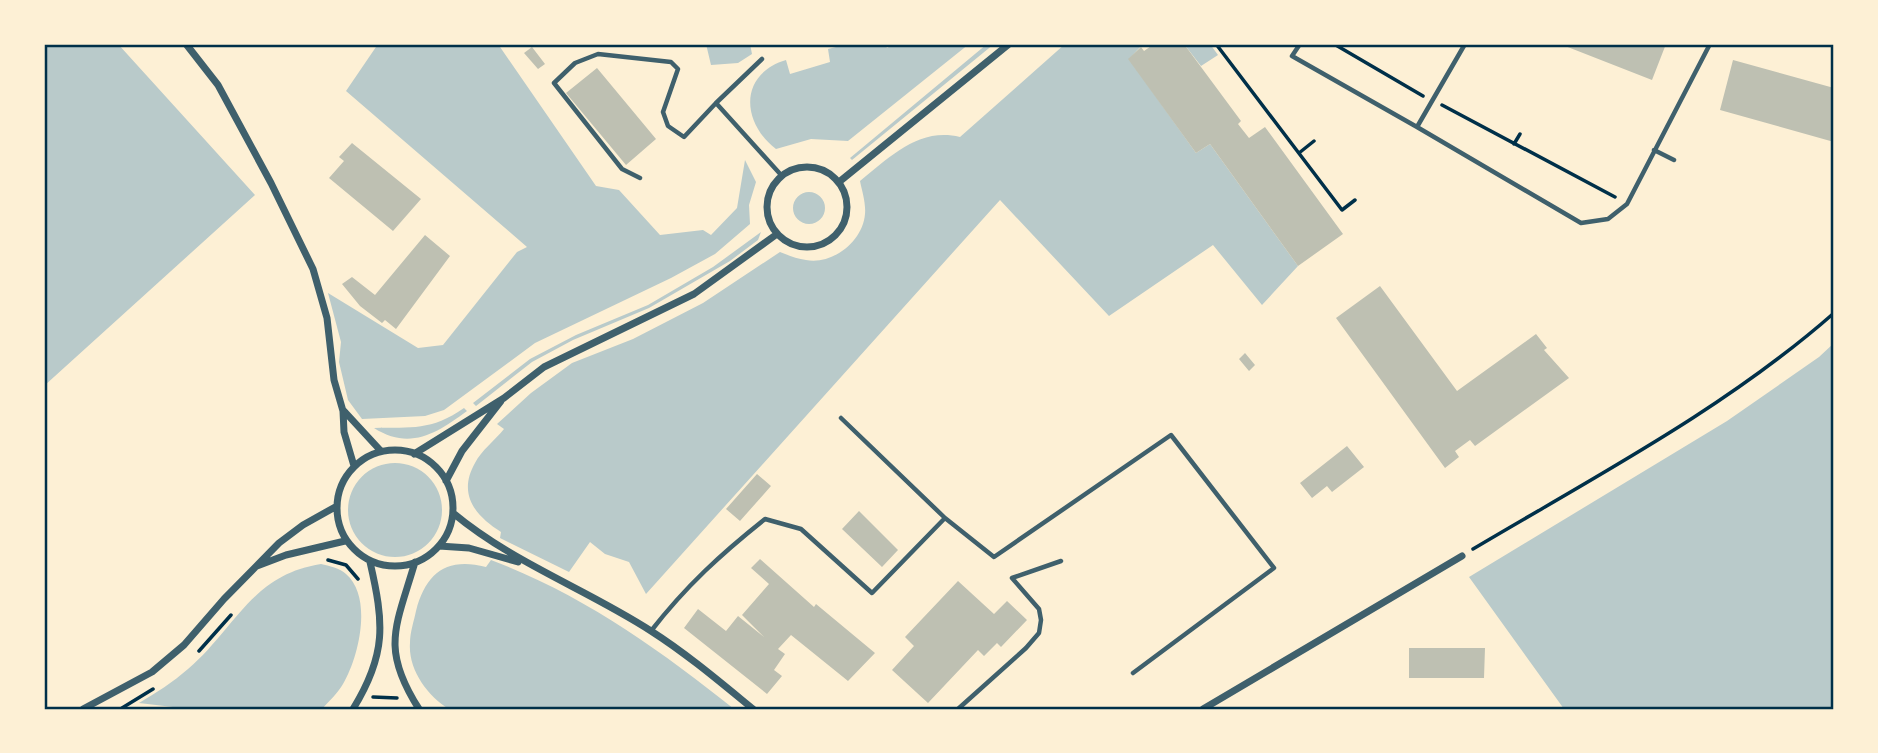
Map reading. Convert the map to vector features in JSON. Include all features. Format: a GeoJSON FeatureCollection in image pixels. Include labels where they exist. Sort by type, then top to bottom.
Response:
{"type":"FeatureCollection","features":[{"type":"Feature","properties":{"kind":"street"},"geometry":{"type":"LineString","coordinates":[[186,44],[218,85],[271,183],[313,269],[327,318],[334,380],[354,466]]}},
{"type":"Feature","properties":{"kind":"street"},"geometry":{"type":"LineString","coordinates":[[839,182],[1009,44]]}},
{"type":"Feature","properties":{"kind":"street"},"geometry":{"type":"LineString","coordinates":[[811,167],[831,175],[839,182],[848,201],[848,211],[841,231],[833,238],[824,244],[804,248],[794,246],[777,234],[771,225],[767,204],[774,184],[782,176],[791,170],[811,167]]}},
{"type":"Feature","properties":{"kind":"street"},"geometry":{"type":"LineString","coordinates":[[414,454],[504,398],[544,367],[694,295],[777,234]]}},
{"type":"Feature","properties":{"kind":"street"},"geometry":{"type":"LineString","coordinates":[[446,481],[462,451],[504,398]]}},
{"type":"Feature","properties":{"kind":"street"},"geometry":{"type":"LineString","coordinates":[[343,411],[380,450]]}},
{"type":"Feature","properties":{"kind":"street"},"geometry":{"type":"LineString","coordinates":[[394,449],[414,454],[428,460],[446,481],[453,496],[449,529],[432,553],[415,562],[397,565],[370,562],[345,541],[337,506],[344,478],[354,466],[380,450],[394,449]]}},
{"type":"Feature","properties":{"kind":"street"},"geometry":{"type":"LineString","coordinates":[[83,709],[152,672],[184,645],[279,543],[303,525],[337,506]]}},
{"type":"Feature","properties":{"kind":"street"},"geometry":{"type":"LineString","coordinates":[[453,513],[529,565],[651,631],[753,709]]}},
{"type":"Feature","properties":{"kind":"street"},"geometry":{"type":"LineString","coordinates":[[254,568],[286,555],[345,541]]}},
{"type":"Feature","properties":{"kind":"street"},"geometry":{"type":"LineString","coordinates":[[439,546],[469,548],[529,565]]}},
{"type":"Feature","properties":{"kind":"street"},"geometry":{"type":"LineString","coordinates":[[1203,709],[1462,556]]}},
{"type":"Feature","properties":{"kind":"street"},"geometry":{"type":"LineString","coordinates":[[354,709],[372,674],[382,636],[379,602],[370,562]]}},
{"type":"Feature","properties":{"kind":"street"},"geometry":{"type":"LineString","coordinates":[[415,562],[394,642],[400,677],[419,709]]}},
{"type":"Feature","properties":{"kind":"lane"},"geometry":{"type":"LineString","coordinates":[[1300,44],[1292,56],[1581,223],[1608,219],[1627,204],[1710,44]]}},
{"type":"Feature","properties":{"kind":"lane"},"geometry":{"type":"LineString","coordinates":[[1418,127],[1465,44]]}},
{"type":"Feature","properties":{"kind":"lane"},"geometry":{"type":"LineString","coordinates":[[640,178],[622,169],[554,83],[575,63],[598,54],[671,62],[678,69],[663,112],[668,126],[684,138],[761,60]]}},
{"type":"Feature","properties":{"kind":"lane"},"geometry":{"type":"LineString","coordinates":[[716,103],[782,176]]}},
{"type":"Feature","properties":{"kind":"lane"},"geometry":{"type":"LineString","coordinates":[[1654,150],[1674,160]]}},
{"type":"Feature","properties":{"kind":"lane"},"geometry":{"type":"LineString","coordinates":[[841,418],[946,518],[994,557],[1171,435],[1274,568],[1133,673]]}},
{"type":"Feature","properties":{"kind":"lane"},"geometry":{"type":"LineString","coordinates":[[651,631],[680,593],[720,554],[765,519],[802,529],[872,593],[946,518]]}},
{"type":"Feature","properties":{"kind":"lane"},"geometry":{"type":"LineString","coordinates":[[958,709],[1039,633],[1039,608],[1012,578],[1061,561]]}},
{"type":"Feature","properties":{"kind":"path"},"geometry":{"type":"LineString","coordinates":[[1216,44],[1342,210],[1355,200]]}},
{"type":"Feature","properties":{"kind":"path"},"geometry":{"type":"LineString","coordinates":[[1334,44],[1627,204]]}},
{"type":"Feature","properties":{"kind":"path"},"geometry":{"type":"LineString","coordinates":[[1514,144],[1520,134]]}},
{"type":"Feature","properties":{"kind":"path"},"geometry":{"type":"LineString","coordinates":[[1299,153],[1314,141]]}},
{"type":"Feature","properties":{"kind":"path"},"geometry":{"type":"LineString","coordinates":[[1462,556],[1719,400],[1812,333],[1834,313]]}},
{"type":"Feature","properties":{"kind":"path"},"geometry":{"type":"LineString","coordinates":[[327,560],[339,562],[352,569],[362,588]]}},
{"type":"Feature","properties":{"kind":"path"},"geometry":{"type":"LineString","coordinates":[[198,652],[234,611]]}},
{"type":"Feature","properties":{"kind":"path"},"geometry":{"type":"LineString","coordinates":[[120,708],[156,687]]}},
{"type":"Feature","properties":{"kind":"path"},"geometry":{"type":"LineString","coordinates":[[359,700],[385,697],[414,701]]}},
{"type":"Feature","properties":{"kind":"path"},"geometry":{"type":"LineString","coordinates":[[120,708],[137,709]]}},
{"type":"Feature","properties":{"kind":"shaded area"},"geometry":{"type":"Polygon","coordinates":[[[44,44],[118,44],[255,195],[44,386],[44,44]]]}},
{"type":"Feature","properties":{"kind":"shaded area"},"geometry":{"type":"Polygon","coordinates":[[[378,44],[498,44],[596,186],[619,190],[660,235],[703,230],[711,235],[737,208],[745,160],[756,182],[749,205],[750,224],[715,254],[535,343],[444,410],[425,416],[362,419],[348,400],[339,362],[341,342],[328,293],[418,348],[443,345],[517,252],[527,247],[346,91],[378,44]]]}},
{"type":"Feature","properties":{"kind":"shaded area"},"geometry":{"type":"Polygon","coordinates":[[[706,44],[750,44],[752,54],[738,63],[711,65],[706,44]]]}},
{"type":"Feature","properties":{"kind":"shaded area"},"geometry":{"type":"Polygon","coordinates":[[[848,44],[885,44],[887,48],[894,44],[969,44],[848,141],[811,139],[776,149],[764,138],[751,113],[753,87],[760,76],[786,60],[790,74],[830,62],[828,49],[848,44]]]}},
{"type":"Feature","properties":{"kind":"shaded area"},"geometry":{"type":"Polygon","coordinates":[[[987,44],[994,44],[852,160],[850,158],[987,44]]]}},
{"type":"Feature","properties":{"kind":"shaded area"},"geometry":{"type":"Polygon","coordinates":[[[1065,44],[1143,44],[1129,59],[1196,153],[1210,144],[1298,266],[1262,305],[1213,245],[1109,316],[1000,200],[646,594],[629,562],[605,554],[590,542],[569,572],[500,538],[501,532],[477,512],[469,495],[470,474],[484,450],[504,429],[497,424],[531,393],[572,363],[633,339],[703,303],[780,252],[799,259],[816,261],[836,255],[853,242],[863,224],[865,206],[860,181],[894,154],[918,140],[945,135],[960,137],[1065,44]]]}},
{"type":"Feature","properties":{"kind":"shaded area"},"geometry":{"type":"Polygon","coordinates":[[[1184,44],[1210,44],[1218,55],[1201,66],[1184,44]]]}},
{"type":"Feature","properties":{"kind":"shaded area"},"geometry":{"type":"Polygon","coordinates":[[[809,192],[820,197],[825,208],[820,219],[809,224],[798,219],[793,208],[798,197],[809,192]]]}},
{"type":"Feature","properties":{"kind":"shaded area"},"geometry":{"type":"Polygon","coordinates":[[[761,232],[758,240],[730,261],[649,308],[573,340],[532,362],[476,406],[473,403],[530,359],[576,335],[648,305],[713,267],[761,232]]]}},
{"type":"Feature","properties":{"kind":"shaded area"},"geometry":{"type":"Polygon","coordinates":[[[1834,343],[1834,709],[1564,709],[1469,577],[1727,421],[1819,357],[1834,343]]]}},
{"type":"Feature","properties":{"kind":"shaded area"},"geometry":{"type":"Polygon","coordinates":[[[464,408],[467,411],[445,426],[411,439],[387,435],[374,428],[431,424],[464,408]]]}},
{"type":"Feature","properties":{"kind":"shaded area"},"geometry":{"type":"Polygon","coordinates":[[[395,463],[413,467],[428,477],[438,492],[442,510],[438,528],[428,543],[413,553],[395,557],[377,553],[362,543],[352,528],[348,510],[352,492],[362,477],[377,467],[395,463]]]}},
{"type":"Feature","properties":{"kind":"shaded area"},"geometry":{"type":"Polygon","coordinates":[[[491,560],[588,606],[648,644],[734,709],[449,709],[426,689],[412,662],[410,639],[416,611],[426,587],[440,571],[460,564],[486,567],[491,560]]]}},
{"type":"Feature","properties":{"kind":"shaded area"},"geometry":{"type":"Polygon","coordinates":[[[321,564],[346,574],[354,584],[361,612],[358,643],[349,672],[339,691],[322,709],[190,709],[139,703],[188,669],[261,591],[277,579],[297,570],[321,564]]]}},
{"type":"Feature","properties":{"kind":"building"},"geometry":{"type":"Polygon","coordinates":[[[1154,44],[1184,44],[1241,121],[1238,124],[1249,138],[1265,127],[1343,234],[1298,266],[1210,144],[1196,153],[1128,59],[1141,47],[1144,51],[1154,44]]]}},
{"type":"Feature","properties":{"kind":"building"},"geometry":{"type":"Polygon","coordinates":[[[1560,44],[1666,44],[1652,80],[1560,44]]]}},
{"type":"Feature","properties":{"kind":"building"},"geometry":{"type":"Polygon","coordinates":[[[532,47],[545,64],[538,69],[524,53],[532,47]]]}},
{"type":"Feature","properties":{"kind":"building"},"geometry":{"type":"Polygon","coordinates":[[[1733,60],[1834,88],[1834,142],[1720,110],[1733,60]]]}},
{"type":"Feature","properties":{"kind":"building"},"geometry":{"type":"Polygon","coordinates":[[[597,68],[656,139],[626,165],[566,93],[597,68]]]}},
{"type":"Feature","properties":{"kind":"building"},"geometry":{"type":"Polygon","coordinates":[[[352,143],[421,199],[393,231],[329,178],[344,161],[339,157],[352,143]]]}},
{"type":"Feature","properties":{"kind":"building"},"geometry":{"type":"Polygon","coordinates":[[[425,235],[450,256],[396,329],[385,320],[382,323],[360,306],[342,284],[352,277],[375,295],[425,235]]]}},
{"type":"Feature","properties":{"kind":"building"},"geometry":{"type":"Polygon","coordinates":[[[1380,286],[1457,391],[1536,334],[1547,348],[1544,350],[1569,378],[1475,446],[1470,440],[1455,451],[1459,457],[1445,468],[1336,318],[1380,286]]]}},
{"type":"Feature","properties":{"kind":"building"},"geometry":{"type":"Polygon","coordinates":[[[1245,353],[1255,365],[1249,371],[1239,359],[1245,353]]]}},
{"type":"Feature","properties":{"kind":"building"},"geometry":{"type":"Polygon","coordinates":[[[1347,446],[1364,467],[1332,492],[1327,486],[1312,498],[1300,483],[1347,446]]]}},
{"type":"Feature","properties":{"kind":"building"},"geometry":{"type":"Polygon","coordinates":[[[757,474],[771,486],[740,521],[726,509],[757,474]]]}},
{"type":"Feature","properties":{"kind":"building"},"geometry":{"type":"Polygon","coordinates":[[[859,511],[898,550],[882,567],[842,529],[859,511]]]}},
{"type":"Feature","properties":{"kind":"building"},"geometry":{"type":"Polygon","coordinates":[[[760,559],[814,607],[816,604],[875,653],[848,681],[791,635],[778,649],[785,654],[774,670],[782,676],[767,694],[684,628],[698,609],[726,631],[738,616],[764,637],[742,615],[769,584],[751,568],[760,559]]]}},
{"type":"Feature","properties":{"kind":"building"},"geometry":{"type":"Polygon","coordinates":[[[958,581],[994,614],[1007,601],[1027,620],[1001,647],[997,643],[984,656],[978,650],[928,703],[892,670],[914,646],[905,637],[958,581]]]}},
{"type":"Feature","properties":{"kind":"building"},"geometry":{"type":"Polygon","coordinates":[[[1409,648],[1485,648],[1484,678],[1409,678],[1409,648]]]}}]}
